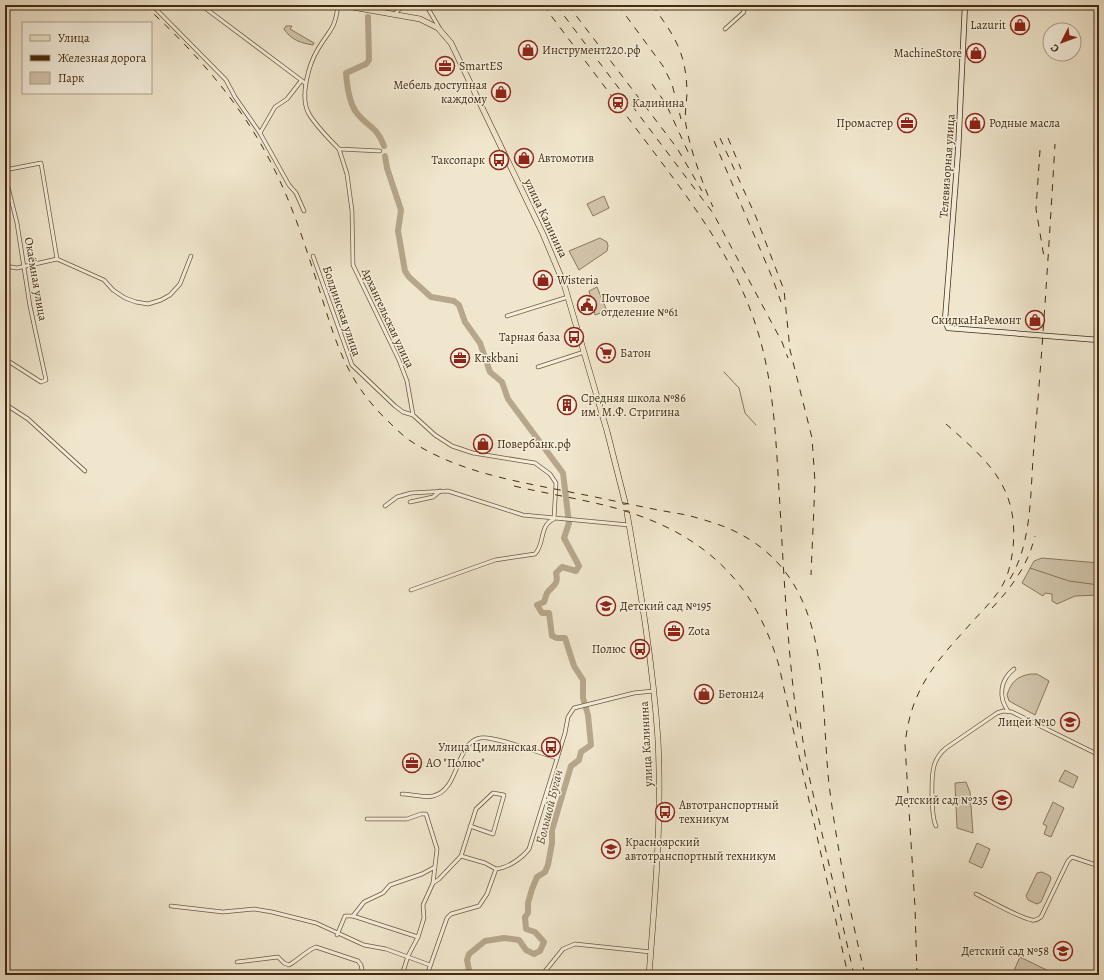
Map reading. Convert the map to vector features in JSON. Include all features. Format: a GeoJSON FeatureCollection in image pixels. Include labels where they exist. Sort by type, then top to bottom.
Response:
{"type":"FeatureCollection","features":[{"type":"Feature","properties":{"kind":"main road","name":"улица Калинина"},"geometry":{"type":"LineString","coordinates":[[341,5],[420,18],[431,24],[443,34],[451,44],[521,187],[553,257],[568,297],[607,431],[627,512],[653,691],[658,762],[659,829],[649,975]]}},
{"type":"Feature","properties":{"kind":"street"},"geometry":{"type":"LineString","coordinates":[[152,5],[226,80],[235,97],[260,133],[289,186],[296,193],[304,211]]}},
{"type":"Feature","properties":{"kind":"street"},"geometry":{"type":"LineString","coordinates":[[201,5],[305,83]]}},
{"type":"Feature","properties":{"kind":"street"},"geometry":{"type":"LineString","coordinates":[[338,5],[334,27],[314,57],[305,83],[308,112],[318,128],[339,149],[380,151]]}},
{"type":"Feature","properties":{"kind":"street"},"geometry":{"type":"LineString","coordinates":[[395,14],[403,5]]}},
{"type":"Feature","properties":{"kind":"street"},"geometry":{"type":"LineString","coordinates":[[426,5],[443,34]]}},
{"type":"Feature","properties":{"kind":"street"},"geometry":{"type":"LineString","coordinates":[[725,29],[744,12],[741,5]]}},
{"type":"Feature","properties":{"kind":"street","name":"Телевизорная улица"},"geometry":{"type":"LineString","coordinates":[[965,5],[959,136],[945,320],[948,328],[1099,340]]}},
{"type":"Feature","properties":{"kind":"street"},"geometry":{"type":"LineString","coordinates":[[260,133],[275,108],[287,99],[301,81]]}},
{"type":"Feature","properties":{"kind":"street","name":"Архангельская улица"},"geometry":{"type":"LineString","coordinates":[[339,149],[347,174],[352,211],[353,264],[399,360],[407,381],[413,415]]}},
{"type":"Feature","properties":{"kind":"street"},"geometry":{"type":"LineString","coordinates":[[5,170],[41,163],[57,259]]}},
{"type":"Feature","properties":{"kind":"street","name":"Окаёмная улица"},"geometry":{"type":"LineString","coordinates":[[5,174],[16,223],[30,306],[47,378],[41,382],[5,359]]}},
{"type":"Feature","properties":{"kind":"street"},"geometry":{"type":"LineString","coordinates":[[5,266],[17,268],[57,259],[104,280],[125,298],[148,304],[161,300],[170,295],[180,284],[191,256]]}},
{"type":"Feature","properties":{"kind":"street","name":"Болдинская улица"},"geometry":{"type":"LineString","coordinates":[[313,256],[352,365],[395,406],[403,412],[413,415]]}},
{"type":"Feature","properties":{"kind":"street"},"geometry":{"type":"LineString","coordinates":[[507,316],[568,297]]}},
{"type":"Feature","properties":{"kind":"street"},"geometry":{"type":"LineString","coordinates":[[538,366],[584,352]]}},
{"type":"Feature","properties":{"kind":"street"},"geometry":{"type":"LineString","coordinates":[[5,404],[28,419],[85,471]]}},
{"type":"Feature","properties":{"kind":"street"},"geometry":{"type":"LineString","coordinates":[[413,415],[435,435],[452,446],[473,453],[535,463],[550,474],[556,483],[554,519]]}},
{"type":"Feature","properties":{"kind":"street"},"geometry":{"type":"LineString","coordinates":[[410,502],[433,497],[440,490]]}},
{"type":"Feature","properties":{"kind":"street"},"geometry":{"type":"LineString","coordinates":[[385,506],[397,497],[440,490],[474,498],[523,515],[629,525]]}},
{"type":"Feature","properties":{"kind":"street"},"geometry":{"type":"LineString","coordinates":[[411,590],[495,560],[535,554],[539,550],[542,533],[549,521],[554,519]]}},
{"type":"Feature","properties":{"kind":"street"},"geometry":{"type":"LineString","coordinates":[[1014,669],[1006,675],[1001,695],[1003,704],[1008,711],[1099,755]]}},
{"type":"Feature","properties":{"kind":"street"},"geometry":{"type":"LineString","coordinates":[[461,856],[496,868],[501,868],[521,857],[530,849],[568,716],[574,708],[591,702],[634,693],[653,691]]}},
{"type":"Feature","properties":{"kind":"street"},"geometry":{"type":"LineString","coordinates":[[936,826],[934,817],[933,773],[940,754],[946,748],[997,713],[1008,711]]}},
{"type":"Feature","properties":{"kind":"street"},"geometry":{"type":"LineString","coordinates":[[402,794],[433,796],[446,788],[454,776],[464,752],[471,743],[480,738],[493,739],[557,758]]}},
{"type":"Feature","properties":{"kind":"street"},"geometry":{"type":"LineString","coordinates":[[433,883],[439,879],[461,856],[470,826],[476,809],[494,793],[504,795],[494,834],[470,826]]}},
{"type":"Feature","properties":{"kind":"street"},"geometry":{"type":"LineString","coordinates":[[367,819],[407,819],[421,814],[426,814],[437,849],[433,883],[423,905],[424,918],[418,937],[408,956],[402,975]]}},
{"type":"Feature","properties":{"kind":"street"},"geometry":{"type":"LineString","coordinates":[[976,894],[1033,920],[1037,920],[1041,917],[1068,861],[1072,857],[1077,857],[1099,866]]}},
{"type":"Feature","properties":{"kind":"street"},"geometry":{"type":"LineString","coordinates":[[353,916],[364,902],[383,893],[390,885],[422,874],[435,867]]}},
{"type":"Feature","properties":{"kind":"street"},"geometry":{"type":"LineString","coordinates":[[427,975],[447,918],[451,914],[479,906],[487,894],[496,868]]}},
{"type":"Feature","properties":{"kind":"street"},"geometry":{"type":"LineString","coordinates":[[172,906],[223,912],[254,909],[272,912],[316,923],[337,935],[364,945],[408,956],[430,965]]}},
{"type":"Feature","properties":{"kind":"street"},"geometry":{"type":"LineString","coordinates":[[337,935],[343,919],[346,916],[353,916],[418,937]]}},
{"type":"Feature","properties":{"kind":"street"},"geometry":{"type":"LineString","coordinates":[[542,975],[563,949],[572,945],[606,946],[651,952]]}},
{"type":"Feature","properties":{"kind":"street"},"geometry":{"type":"LineString","coordinates":[[237,962],[278,957],[284,964],[289,966],[316,947],[358,960],[361,965],[363,975]]}},
{"type":"Feature","properties":{"kind":"green space"},"geometry":{"type":"Polygon","coordinates":[[[286,26],[292,26],[290,29],[314,43],[313,45],[300,42],[290,36],[284,29],[286,26]]]}},
{"type":"Feature","properties":{"kind":"green space"},"geometry":{"type":"Polygon","coordinates":[[[604,196],[609,208],[593,216],[587,204],[604,196]]]}},
{"type":"Feature","properties":{"kind":"green space"},"geometry":{"type":"Polygon","coordinates":[[[600,238],[607,242],[607,251],[579,270],[569,251],[600,238]]]}},
{"type":"Feature","properties":{"kind":"green space"},"geometry":{"type":"Polygon","coordinates":[[[597,287],[607,311],[595,315],[589,291],[597,287]]]}},
{"type":"Feature","properties":{"kind":"green space"},"geometry":{"type":"Polygon","coordinates":[[[1042,558],[1099,563],[1099,595],[1075,596],[1057,604],[1052,601],[1052,594],[1045,593],[1043,596],[1022,583],[1034,561],[1042,558]]]}},
{"type":"Feature","properties":{"kind":"green space"},"geometry":{"type":"Polygon","coordinates":[[[1037,674],[1049,681],[1035,715],[1009,701],[1007,695],[1015,680],[1022,676],[1037,674]]]}},
{"type":"Feature","properties":{"kind":"green space"},"geometry":{"type":"Polygon","coordinates":[[[1065,770],[1078,777],[1073,788],[1059,781],[1065,770]]]}},
{"type":"Feature","properties":{"kind":"green space"},"geometry":{"type":"Polygon","coordinates":[[[966,782],[970,792],[973,833],[957,828],[955,783],[966,782]]]}},
{"type":"Feature","properties":{"kind":"green space"},"geometry":{"type":"Polygon","coordinates":[[[1053,802],[1064,808],[1051,837],[1044,834],[1047,826],[1043,824],[1053,802]]]}},
{"type":"Feature","properties":{"kind":"green space"},"geometry":{"type":"Polygon","coordinates":[[[977,843],[990,849],[982,868],[969,862],[977,843]]]}},
{"type":"Feature","properties":{"kind":"green space"},"geometry":{"type":"Polygon","coordinates":[[[1042,872],[1050,876],[1051,879],[1041,902],[1037,904],[1028,900],[1026,896],[1037,873],[1042,872]]]}},
{"type":"Feature","properties":{"kind":"green space"},"geometry":{"type":"Polygon","coordinates":[[[1020,957],[1057,975],[1012,975],[1020,957]]]}},
{"type":"Feature","properties":{"kind":"waterway"},"geometry":{"type":"LineString","coordinates":[[368,17],[369,60],[366,64],[346,73],[347,83],[350,99],[356,112],[375,130],[384,146]]}},
{"type":"Feature","properties":{"kind":"waterway","name":"Большой Бугач"},"geometry":{"type":"LineString","coordinates":[[385,156],[387,168],[401,210],[398,231],[405,271],[409,277],[431,297],[454,301],[459,305],[465,322],[480,343],[490,372],[502,382],[508,399],[563,473],[569,523],[564,538],[579,566],[576,571],[562,567],[556,573],[557,580],[547,593],[544,602],[537,605],[542,613],[549,613],[552,636],[557,638],[565,638],[574,666],[583,680],[583,698],[588,715],[591,745],[581,752],[579,760],[571,766],[552,830],[552,843],[548,865],[545,872],[537,877],[528,903],[528,913],[525,917],[526,929],[535,932],[544,942],[540,951],[534,954],[526,950],[519,940],[504,938],[485,941],[469,954],[467,960],[470,975]]}},
{"type":"Feature","properties":{"kind":"waterway"},"geometry":{"type":"LineString","coordinates":[[724,372],[739,388],[745,413],[756,425]]}},
{"type":"Feature","properties":{"kind":"waterway"},"geometry":{"type":"LineString","coordinates":[[1030,568],[1069,581],[1099,585]]}},
{"type":"Feature","properties":{"kind":"railway"},"geometry":{"type":"LineString","coordinates":[[144,5],[183,43],[220,84],[252,129],[266,152],[289,201],[334,336],[350,372],[360,389],[373,405],[402,434],[413,443],[435,455],[494,476],[687,515],[730,529],[764,550],[788,575],[804,606],[815,639],[821,674],[832,808],[844,880],[865,975]]}},
{"type":"Feature","properties":{"kind":"railway"},"geometry":{"type":"LineString","coordinates":[[543,5],[709,229],[736,277],[757,329],[768,372],[774,417],[787,617],[798,728]]}},
{"type":"Feature","properties":{"kind":"railway"},"geometry":{"type":"LineString","coordinates":[[556,5],[713,213],[782,342],[788,358]]}},
{"type":"Feature","properties":{"kind":"railway"},"geometry":{"type":"LineString","coordinates":[[568,5],[677,148],[702,191]]}},
{"type":"Feature","properties":{"kind":"railway"},"geometry":{"type":"LineString","coordinates":[[618,5],[663,66],[672,84],[681,119]]}},
{"type":"Feature","properties":{"kind":"railway"},"geometry":{"type":"LineString","coordinates":[[652,5],[667,26],[681,55],[686,77],[687,91],[685,116],[690,145],[713,207]]}},
{"type":"Feature","properties":{"kind":"railway"},"geometry":{"type":"LineString","coordinates":[[652,84],[666,104],[689,154]]}},
{"type":"Feature","properties":{"kind":"railway"},"geometry":{"type":"LineString","coordinates":[[720,138],[756,217],[784,290],[790,350],[812,438],[815,482],[811,575]]}},
{"type":"Feature","properties":{"kind":"railway"},"geometry":{"type":"LineString","coordinates":[[728,138],[741,169]]}},
{"type":"Feature","properties":{"kind":"railway"},"geometry":{"type":"LineString","coordinates":[[714,141],[772,277],[781,302]]}},
{"type":"Feature","properties":{"kind":"railway"},"geometry":{"type":"LineString","coordinates":[[1010,579],[1023,548],[1027,532],[1031,497],[1055,144]]}},
{"type":"Feature","properties":{"kind":"railway"},"geometry":{"type":"LineString","coordinates":[[1040,150],[1036,209],[1044,257]]}},
{"type":"Feature","properties":{"kind":"railway"},"geometry":{"type":"LineString","coordinates":[[917,975],[915,907],[905,745],[908,727],[917,696],[932,669],[991,601],[1005,581],[1009,571],[1013,548],[1014,527],[1011,508],[1006,492],[998,477],[975,450],[946,424]]}},
{"type":"Feature","properties":{"kind":"railway"},"geometry":{"type":"LineString","coordinates":[[514,486],[603,505],[646,518],[673,531],[698,546],[720,563],[739,584],[755,608],[768,635],[779,666],[848,975]]}},
{"type":"Feature","properties":{"kind":"railway"},"geometry":{"type":"LineString","coordinates":[[992,608],[1013,584],[1024,566],[1035,536]]}},
{"type":"Feature","properties":{"kind":"railway"},"geometry":{"type":"LineString","coordinates":[[800,722],[807,767],[854,975]]}},
{"type":"Feature","properties":{"kind":"place","name":"Lazurit"},"geometry":{"type":"Point","coordinates":[1020,25]}},
{"type":"Feature","properties":{"kind":"place","name":"Инструмент220.рф"},"geometry":{"type":"Point","coordinates":[528,50]}},
{"type":"Feature","properties":{"kind":"place","name":"MachineStore"},"geometry":{"type":"Point","coordinates":[976,53]}},
{"type":"Feature","properties":{"kind":"place","name":"SmartES"},"geometry":{"type":"Point","coordinates":[445,66]}},
{"type":"Feature","properties":{"kind":"place","name":"Мебель доступная каждому"},"geometry":{"type":"Point","coordinates":[501,92]}},
{"type":"Feature","properties":{"kind":"place","name":"Калинина"},"geometry":{"type":"Point","coordinates":[618,103]}},
{"type":"Feature","properties":{"kind":"place","name":"Промастер"},"geometry":{"type":"Point","coordinates":[907,123]}},
{"type":"Feature","properties":{"kind":"place","name":"Родные масла"},"geometry":{"type":"Point","coordinates":[975,123]}},
{"type":"Feature","properties":{"kind":"place","name":"Автомотив"},"geometry":{"type":"Point","coordinates":[524,158]}},
{"type":"Feature","properties":{"kind":"place","name":"Таксопарк"},"geometry":{"type":"Point","coordinates":[499,160]}},
{"type":"Feature","properties":{"kind":"place","name":"Wisteria"},"geometry":{"type":"Point","coordinates":[543,280]}},
{"type":"Feature","properties":{"kind":"place","name":"Почтовое отделение №61"},"geometry":{"type":"Point","coordinates":[587,305]}},
{"type":"Feature","properties":{"kind":"place","name":"СкидкаНаРемонт"},"geometry":{"type":"Point","coordinates":[1035,320]}},
{"type":"Feature","properties":{"kind":"place","name":"Тарная база"},"geometry":{"type":"Point","coordinates":[574,337]}},
{"type":"Feature","properties":{"kind":"place","name":"Батон"},"geometry":{"type":"Point","coordinates":[606,353]}},
{"type":"Feature","properties":{"kind":"place","name":"Krskbani"},"geometry":{"type":"Point","coordinates":[460,358]}},
{"type":"Feature","properties":{"kind":"place","name":"Средняя школа №86 им. М.Ф. Стригина"},"geometry":{"type":"Point","coordinates":[567,405]}},
{"type":"Feature","properties":{"kind":"place","name":"Повербанк.рф"},"geometry":{"type":"Point","coordinates":[483,444]}},
{"type":"Feature","properties":{"kind":"place","name":"Детский сад №195"},"geometry":{"type":"Point","coordinates":[606,606]}},
{"type":"Feature","properties":{"kind":"place","name":"Zota"},"geometry":{"type":"Point","coordinates":[674,631]}},
{"type":"Feature","properties":{"kind":"place","name":"Полюс"},"geometry":{"type":"Point","coordinates":[640,649]}},
{"type":"Feature","properties":{"kind":"place","name":"Бетон124"},"geometry":{"type":"Point","coordinates":[704,694]}},
{"type":"Feature","properties":{"kind":"place","name":"Лицей №10"},"geometry":{"type":"Point","coordinates":[1070,722]}},
{"type":"Feature","properties":{"kind":"place","name":"Улица Цимлянская"},"geometry":{"type":"Point","coordinates":[551,747]}},
{"type":"Feature","properties":{"kind":"place","name":"АО \"Полюс\""},"geometry":{"type":"Point","coordinates":[412,763]}},
{"type":"Feature","properties":{"kind":"place","name":"Детский сад №235"},"geometry":{"type":"Point","coordinates":[1002,800]}},
{"type":"Feature","properties":{"kind":"place","name":"Автотранспортный техникум"},"geometry":{"type":"Point","coordinates":[665,812]}},
{"type":"Feature","properties":{"kind":"place","name":"Красноярский автотранспортный техникум"},"geometry":{"type":"Point","coordinates":[611,849]}},
{"type":"Feature","properties":{"kind":"place","name":"Детский сад №58"},"geometry":{"type":"Point","coordinates":[1063,951]}}]}
